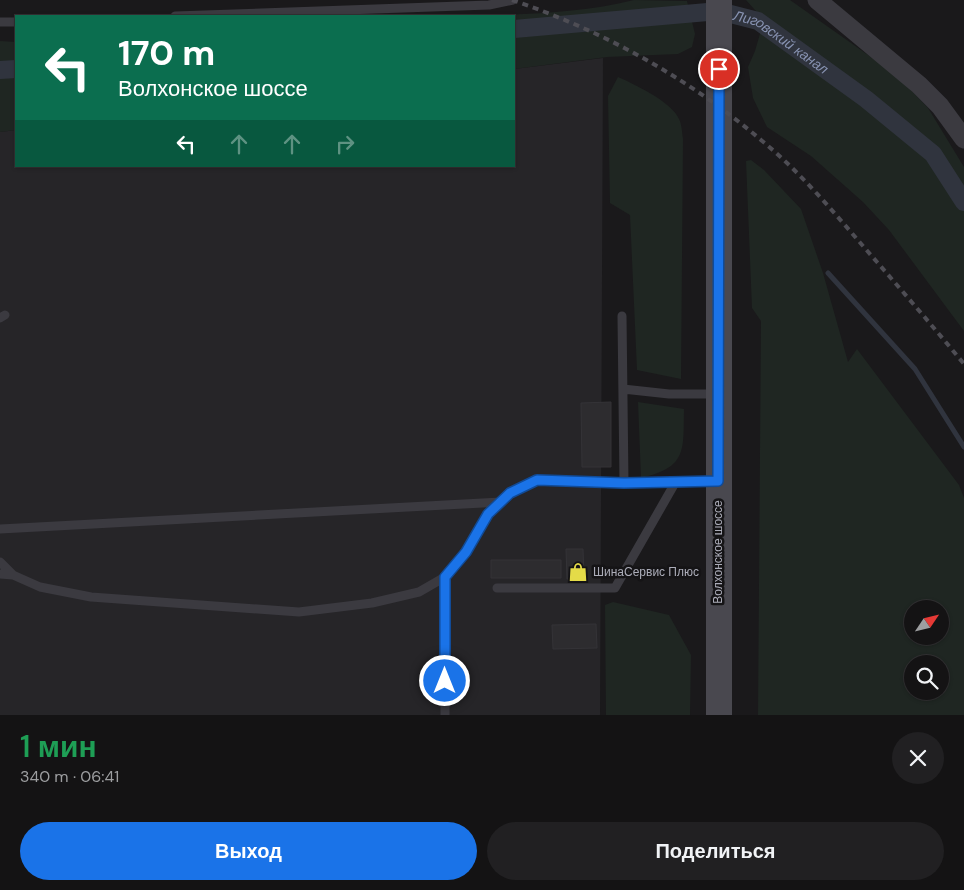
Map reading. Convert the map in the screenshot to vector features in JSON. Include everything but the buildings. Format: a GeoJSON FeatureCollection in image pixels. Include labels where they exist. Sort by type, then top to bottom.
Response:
{"type":"FeatureCollection","features":[{"type":"Feature","properties":{"kind":"main road","name":"Волхонское шоссе"},"geometry":{"type":"LineString","coordinates":[[718,715],[719,0]]}},
{"type":"Feature","properties":{"kind":"street"},"geometry":{"type":"LineString","coordinates":[[817,0],[919,85],[940,106],[964,139]]}},
{"type":"Feature","properties":{"kind":"lane"},"geometry":{"type":"LineString","coordinates":[[206,15],[489,6],[513,0]]}},
{"type":"Feature","properties":{"kind":"lane"},"geometry":{"type":"LineString","coordinates":[[0,22],[15,22]]}},
{"type":"Feature","properties":{"kind":"lane"},"geometry":{"type":"LineString","coordinates":[[622,316],[624,483]]}},
{"type":"Feature","properties":{"kind":"lane"},"geometry":{"type":"LineString","coordinates":[[623,389],[669,394],[718,394]]}},
{"type":"Feature","properties":{"kind":"lane"},"geometry":{"type":"LineString","coordinates":[[0,574],[13,575],[40,587],[91,597],[299,612],[372,603],[419,592],[445,577],[466,552],[488,514],[510,493],[537,480],[624,483],[718,481]]}},
{"type":"Feature","properties":{"kind":"lane"},"geometry":{"type":"LineString","coordinates":[[497,588],[615,588],[675,482]]}},
{"type":"Feature","properties":{"kind":"lane"},"geometry":{"type":"LineString","coordinates":[[0,529],[501,502]]}},
{"type":"Feature","properties":{"kind":"lane"},"geometry":{"type":"LineString","coordinates":[[0,562],[13,575]]}},
{"type":"Feature","properties":{"kind":"lane"},"geometry":{"type":"LineString","coordinates":[[445,577],[445,715]]}},
{"type":"Feature","properties":{"kind":"shaded area"},"geometry":{"type":"Polygon","coordinates":[[[634,0],[687,1],[695,34],[692,47],[678,54],[607,57],[515,69],[515,15],[494,15],[575,10],[634,0]]]}},
{"type":"Feature","properties":{"kind":"shaded area"},"geometry":{"type":"Polygon","coordinates":[[[746,0],[790,0],[895,74],[928,108],[964,167],[964,331],[889,230],[863,202],[811,156],[767,127],[753,98],[748,67],[764,20],[746,0]]]}},
{"type":"Feature","properties":{"kind":"shaded area"},"geometry":{"type":"Polygon","coordinates":[[[0,41],[15,42],[15,130],[0,132],[0,41]]]}},
{"type":"Feature","properties":{"kind":"shaded area"},"geometry":{"type":"Polygon","coordinates":[[[603,58],[600,715],[0,715],[0,132],[15,130],[15,167],[515,167],[515,69],[603,58]]]}},
{"type":"Feature","properties":{"kind":"shaded area"},"geometry":{"type":"Polygon","coordinates":[[[618,77],[652,94],[669,106],[679,119],[681,126],[683,139],[681,379],[637,370],[630,215],[610,203],[608,96],[618,77]]]}},
{"type":"Feature","properties":{"kind":"shaded area"},"geometry":{"type":"Polygon","coordinates":[[[751,160],[764,170],[801,209],[823,273],[848,362],[857,349],[959,485],[964,498],[964,715],[758,715],[761,321],[752,308],[746,161],[751,160]]]}},
{"type":"Feature","properties":{"kind":"shaded area"},"geometry":{"type":"Polygon","coordinates":[[[638,402],[684,409],[680,455],[667,468],[656,474],[641,478],[638,402]]]}},
{"type":"Feature","properties":{"kind":"shaded area"},"geometry":{"type":"Polygon","coordinates":[[[613,602],[669,615],[691,655],[690,715],[606,715],[605,605],[613,602]]]}},
{"type":"Feature","properties":{"kind":"waterway","name":"Лиговский канал"},"geometry":{"type":"LineString","coordinates":[[515,29],[719,11],[758,21],[866,99],[933,154],[964,202]]}},
{"type":"Feature","properties":{"kind":"waterway","name":"Лиговский канал"},"geometry":{"type":"LineString","coordinates":[[0,70],[15,69]]}},
{"type":"Feature","properties":{"kind":"waterway"},"geometry":{"type":"LineString","coordinates":[[828,273],[915,369],[964,447]]}},
{"type":"Feature","properties":{"kind":"railway"},"geometry":{"type":"LineString","coordinates":[[512,0],[546,12],[611,41],[674,76],[733,117],[775,152],[814,191],[964,364]]}},
{"type":"Feature","properties":{"kind":"place","name":"ШинаСервис Плюс"},"geometry":{"type":"Point","coordinates":[578,572]}},
{"type":"Feature","properties":{"kind":"route"},"geometry":{"type":"LineString","coordinates":[[445,681],[445,577],[466,552],[488,514],[510,493],[537,480],[624,483],[718,481],[719,69]]}}]}
